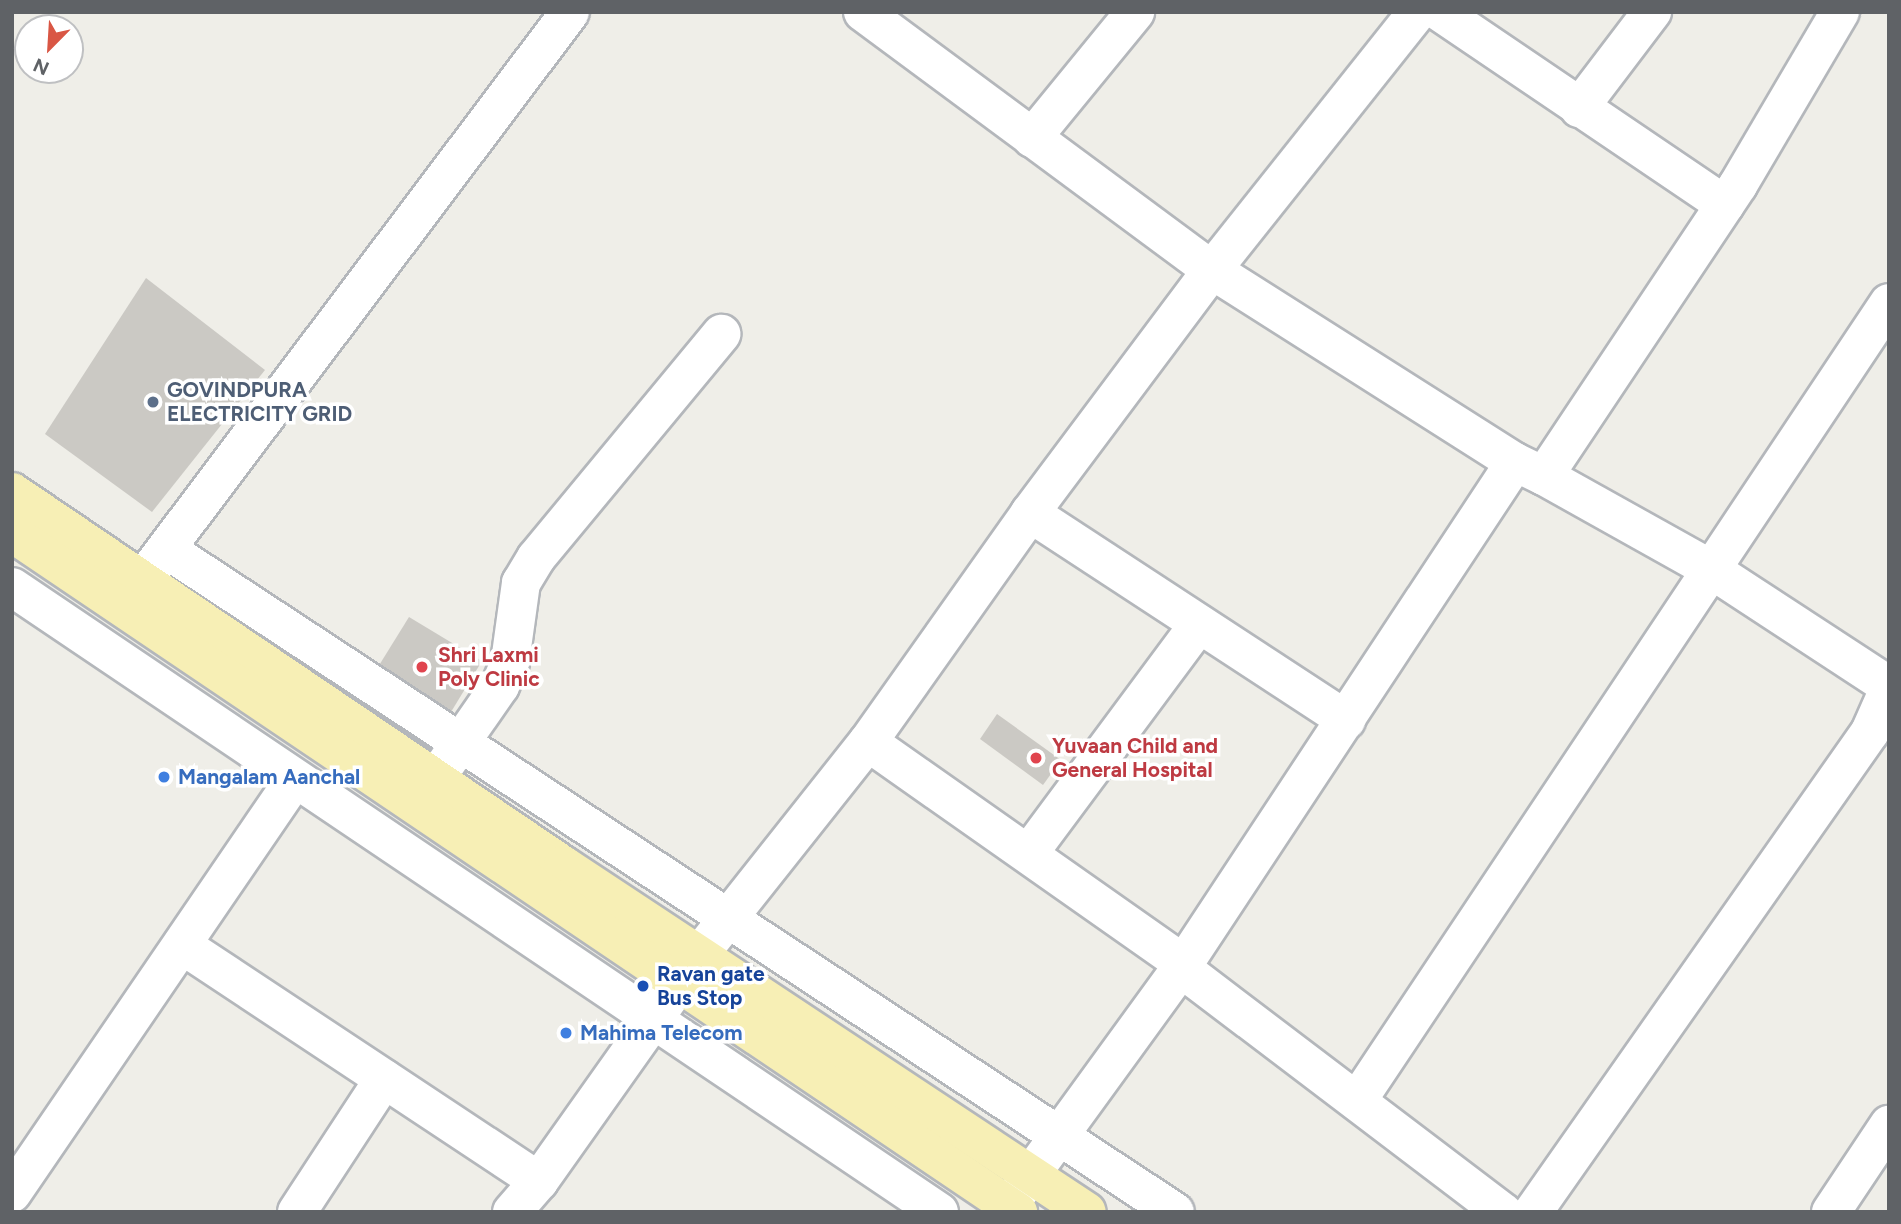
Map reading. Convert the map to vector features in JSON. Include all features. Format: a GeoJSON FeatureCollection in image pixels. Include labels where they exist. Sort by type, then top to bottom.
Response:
{"type":"FeatureCollection","features":[{"type":"Feature","properties":{"kind":"main road"},"geometry":{"type":"LineString","coordinates":[[12,492],[131,593],[689,969],[1033,1176],[1087,1212]]}},
{"type":"Feature","properties":{"kind":"main road"},"geometry":{"type":"LineString","coordinates":[[17,547],[131,593],[435,779],[1013,1209]]}},
{"type":"Feature","properties":{"kind":"street"},"geometry":{"type":"LineString","coordinates":[[131,593],[570,12]]}},
{"type":"Feature","properties":{"kind":"street"},"geometry":{"type":"LineString","coordinates":[[863,12],[1212,270],[1530,469],[1712,570],[1889,687],[1870,732],[1533,1212]]}},
{"type":"Feature","properties":{"kind":"street"},"geometry":{"type":"LineString","coordinates":[[1032,138],[1135,12]]}},
{"type":"Feature","properties":{"kind":"street"},"geometry":{"type":"LineString","coordinates":[[512,1212],[539,1181],[689,969],[869,742],[1030,513],[1212,270],[1418,12]]}},
{"type":"Feature","properties":{"kind":"street"},"geometry":{"type":"LineString","coordinates":[[1440,12],[1725,205]]}},
{"type":"Feature","properties":{"kind":"street"},"geometry":{"type":"LineString","coordinates":[[1579,108],[1652,12]]}},
{"type":"Feature","properties":{"kind":"street"},"geometry":{"type":"LineString","coordinates":[[1013,1209],[1033,1176],[1183,966],[1346,720],[1725,205],[1840,12]]}},
{"type":"Feature","properties":{"kind":"street"},"geometry":{"type":"LineString","coordinates":[[1357,1101],[1889,303]]}},
{"type":"Feature","properties":{"kind":"street"},"geometry":{"type":"LineString","coordinates":[[435,779],[500,686],[510,662],[522,583],[536,558],[721,334]]}},
{"type":"Feature","properties":{"kind":"street"},"geometry":{"type":"LineString","coordinates":[[1030,513],[1346,720]]}},
{"type":"Feature","properties":{"kind":"street"},"geometry":{"type":"LineString","coordinates":[[166,549],[1175,1212]]}},
{"type":"Feature","properties":{"kind":"street"},"geometry":{"type":"LineString","coordinates":[[12,587],[294,780],[653,1017],[939,1212]]}},
{"type":"Feature","properties":{"kind":"street"},"geometry":{"type":"LineString","coordinates":[[1029,853],[1199,624]]}},
{"type":"Feature","properties":{"kind":"street"},"geometry":{"type":"LineString","coordinates":[[869,742],[1029,853],[1183,966],[1503,1212]]}},
{"type":"Feature","properties":{"kind":"street"},"geometry":{"type":"LineString","coordinates":[[12,1193],[294,780]]}},
{"type":"Feature","properties":{"kind":"street"},"geometry":{"type":"LineString","coordinates":[[182,945],[539,1181]]}},
{"type":"Feature","properties":{"kind":"street"},"geometry":{"type":"LineString","coordinates":[[297,1212],[384,1079]]}},
{"type":"Feature","properties":{"kind":"street"},"geometry":{"type":"LineString","coordinates":[[1831,1212],[1889,1125]]}},
{"type":"Feature","properties":{"kind":"building","name":"GOVINDPURA ELECTRICITY GRID"},"geometry":{"type":"Polygon","coordinates":[[[146,278],[265,370],[152,512],[45,434],[146,278]]]}},
{"type":"Feature","properties":{"kind":"building"},"geometry":{"type":"Polygon","coordinates":[[[409,617],[482,661],[451,712],[378,667],[409,617]]]}},
{"type":"Feature","properties":{"kind":"building"},"geometry":{"type":"Polygon","coordinates":[[[997,714],[1061,760],[1043,785],[980,739],[997,714]]]}},
{"type":"Feature","properties":{"kind":"place","name":"GOVINDPURA ELECTRICITY GRID"},"geometry":{"type":"Point","coordinates":[153,402]}},
{"type":"Feature","properties":{"kind":"place","name":"Shri Laxmi Poly Clinic"},"geometry":{"type":"Point","coordinates":[422,667]}},
{"type":"Feature","properties":{"kind":"place","name":"Yuvaan Child and General Hospital"},"geometry":{"type":"Point","coordinates":[1036,758]}},
{"type":"Feature","properties":{"kind":"place","name":"Mangalam Aanchal"},"geometry":{"type":"Point","coordinates":[164,777]}},
{"type":"Feature","properties":{"kind":"place","name":"Ravan gate Bus Stop"},"geometry":{"type":"Point","coordinates":[643,986]}},
{"type":"Feature","properties":{"kind":"place","name":"Mahima Telecom"},"geometry":{"type":"Point","coordinates":[566,1033]}}]}
